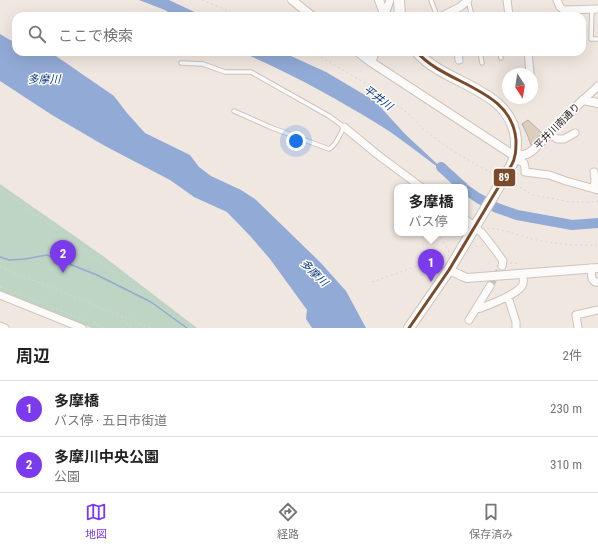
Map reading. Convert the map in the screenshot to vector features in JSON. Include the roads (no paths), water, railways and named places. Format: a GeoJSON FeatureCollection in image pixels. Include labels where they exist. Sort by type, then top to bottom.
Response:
{"type":"FeatureCollection","features":[{"type":"Feature","properties":{"kind":"main road"},"geometry":{"type":"LineString","coordinates":[[399,0],[400,12]]}},
{"type":"Feature","properties":{"kind":"main road"},"geometry":{"type":"LineString","coordinates":[[409,328],[478,228],[515,157],[516,138],[514,128],[501,107],[487,96],[434,67],[421,56]]}},
{"type":"Feature","properties":{"kind":"street"},"geometry":{"type":"LineString","coordinates":[[292,0],[307,12]]}},
{"type":"Feature","properties":{"kind":"street"},"geometry":{"type":"LineString","coordinates":[[379,0],[384,12]]}},
{"type":"Feature","properties":{"kind":"street"},"geometry":{"type":"LineString","coordinates":[[386,12],[390,0]]}},
{"type":"Feature","properties":{"kind":"street"},"geometry":{"type":"LineString","coordinates":[[454,12],[468,0]]}},
{"type":"Feature","properties":{"kind":"street"},"geometry":{"type":"LineString","coordinates":[[507,0],[509,12]]}},
{"type":"Feature","properties":{"kind":"street"},"geometry":{"type":"LineString","coordinates":[[557,0],[560,7],[564,10],[595,9]]}},
{"type":"Feature","properties":{"kind":"street"},"geometry":{"type":"LineString","coordinates":[[364,56],[524,162],[525,172],[549,175],[596,189],[594,172]]}},
{"type":"Feature","properties":{"kind":"street"},"geometry":{"type":"LineString","coordinates":[[372,62],[374,56]]}},
{"type":"Feature","properties":{"kind":"street"},"geometry":{"type":"LineString","coordinates":[[458,56],[459,60]]}},
{"type":"Feature","properties":{"kind":"street"},"geometry":{"type":"LineString","coordinates":[[528,56],[529,68]]}},
{"type":"Feature","properties":{"kind":"street"},"geometry":{"type":"LineString","coordinates":[[583,100],[598,86]]}},
{"type":"Feature","properties":{"kind":"street","name":"平井川南通り"},"geometry":{"type":"LineString","coordinates":[[515,157],[530,153],[583,100],[598,103]]}},
{"type":"Feature","properties":{"kind":"street"},"geometry":{"type":"LineString","coordinates":[[344,127],[417,184]]}},
{"type":"Feature","properties":{"kind":"street"},"geometry":{"type":"LineString","coordinates":[[550,133],[557,139],[564,138],[575,133]]}},
{"type":"Feature","properties":{"kind":"street"},"geometry":{"type":"LineString","coordinates":[[468,221],[478,228],[489,241],[502,263]]}},
{"type":"Feature","properties":{"kind":"street"},"geometry":{"type":"LineString","coordinates":[[449,270],[467,278],[594,268],[592,279],[595,282],[598,282]]}},
{"type":"Feature","properties":{"kind":"street"},"geometry":{"type":"LineString","coordinates":[[476,309],[508,297],[522,286],[521,274]]}},
{"type":"Feature","properties":{"kind":"street"},"geometry":{"type":"LineString","coordinates":[[469,320],[490,286]]}},
{"type":"Feature","properties":{"kind":"street"},"geometry":{"type":"LineString","coordinates":[[0,295],[82,328]]}},
{"type":"Feature","properties":{"kind":"street"},"geometry":{"type":"LineString","coordinates":[[508,297],[516,322],[516,328]]}},
{"type":"Feature","properties":{"kind":"street"},"geometry":{"type":"LineString","coordinates":[[578,328],[576,315],[598,310]]}},
{"type":"Feature","properties":{"kind":"street"},"geometry":{"type":"LineString","coordinates":[[61,328],[64,321]]}},
{"type":"Feature","properties":{"kind":"street"},"geometry":{"type":"LineString","coordinates":[[0,326],[5,328]]}},
{"type":"Feature","properties":{"kind":"lane"},"geometry":{"type":"LineString","coordinates":[[431,0],[436,12]]}},
{"type":"Feature","properties":{"kind":"lane"},"geometry":{"type":"LineString","coordinates":[[468,0],[471,12]]}},
{"type":"Feature","properties":{"kind":"lane"},"geometry":{"type":"LineString","coordinates":[[595,9],[591,39],[598,39]]}},
{"type":"Feature","properties":{"kind":"lane"},"geometry":{"type":"LineString","coordinates":[[481,56],[482,63]]}},
{"type":"Feature","properties":{"kind":"lane"},"geometry":{"type":"LineString","coordinates":[[181,63],[203,64],[225,72],[251,72],[329,116],[344,127],[332,148],[329,149],[270,127],[234,111]]}},
{"type":"Feature","properties":{"kind":"water"},"geometry":{"type":"Polygon","coordinates":[[[139,0],[169,0],[194,12],[168,12],[139,0]]]}},
{"type":"Feature","properties":{"kind":"water","name":"多摩川"},"geometry":{"type":"Polygon","coordinates":[[[0,34],[12,41],[12,56],[56,56],[114,96],[145,133],[190,155],[199,167],[211,176],[241,190],[255,199],[320,262],[346,291],[366,328],[312,328],[306,319],[307,310],[270,259],[227,212],[194,197],[170,180],[105,146],[52,115],[0,81],[0,34]]]}},
{"type":"Feature","properties":{"kind":"water"},"geometry":{"type":"Polygon","coordinates":[[[250,56],[291,56],[326,72],[375,101],[404,133],[450,176],[381,126],[295,77],[250,56]]]}},
{"type":"Feature","properties":{"kind":"waterway","name":"平井川"},"geometry":{"type":"LineString","coordinates":[[441,167],[460,184]]}},
{"type":"Feature","properties":{"kind":"waterway","name":"平井川"},"geometry":{"type":"LineString","coordinates":[[468,191],[497,208],[517,215],[572,225],[598,223]]}},
{"type":"Feature","properties":{"kind":"waterway"},"geometry":{"type":"LineString","coordinates":[[0,257],[9,260],[47,255],[97,275],[151,302],[187,328]]}},
{"type":"Feature","properties":{"kind":"tunnel"},"geometry":{"type":"LineString","coordinates":[[490,286],[502,266]]}},
{"type":"Feature","properties":{"kind":"place","name":"多摩川中央公園"},"geometry":{"type":"Point","coordinates":[63,273]}},
{"type":"Feature","properties":{"kind":"place","name":"多摩橋"},"geometry":{"type":"Point","coordinates":[431,282]}}]}
